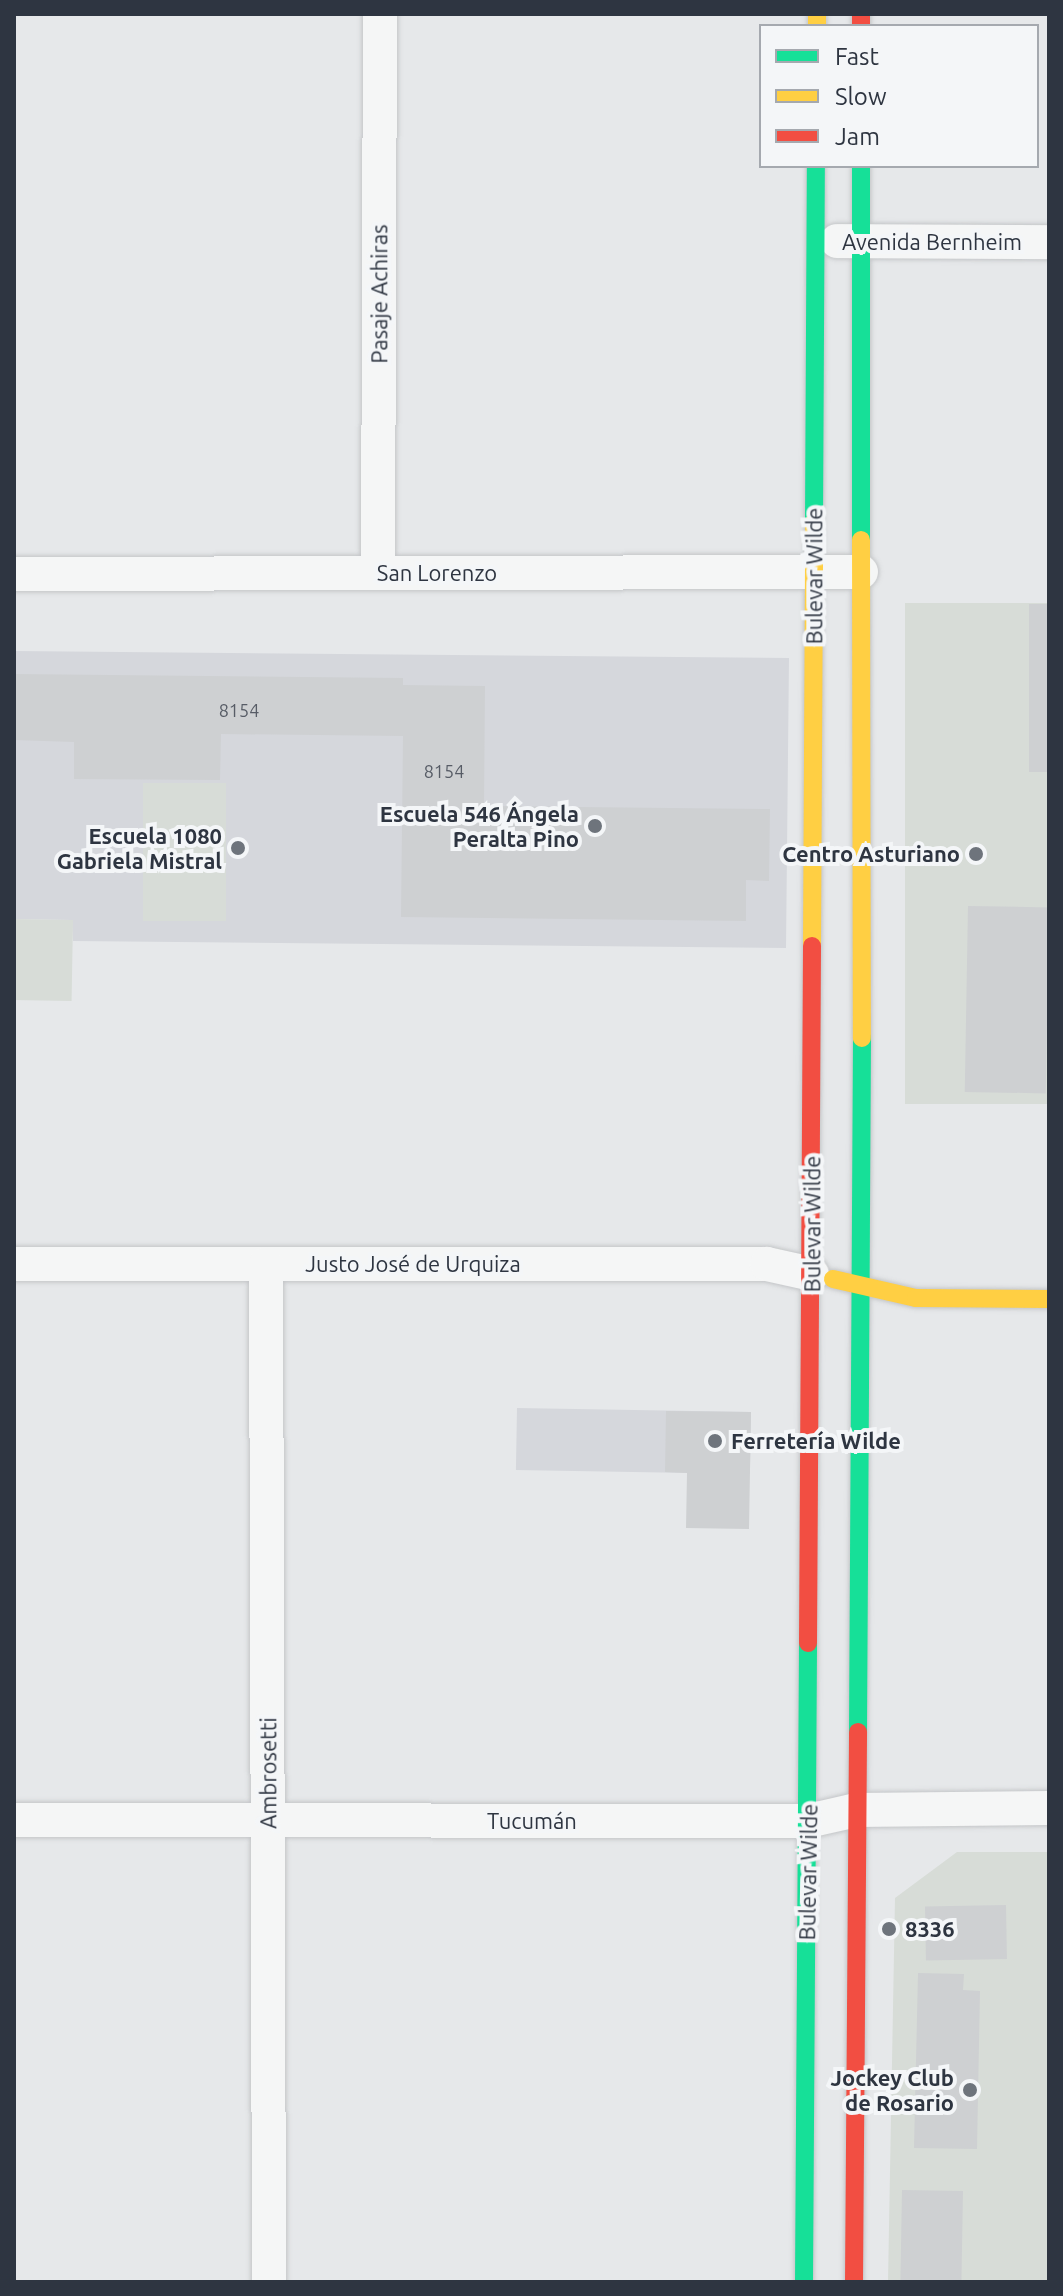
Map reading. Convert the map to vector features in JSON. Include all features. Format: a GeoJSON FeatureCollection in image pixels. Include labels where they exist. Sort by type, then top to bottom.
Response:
{"type":"FeatureCollection","features":[{"type":"Feature","properties":{"kind":"main road","name":"Bulevar Wilde"},"geometry":{"type":"LineString","coordinates":[[804,2282],[816,168]]}},
{"type":"Feature","properties":{"kind":"main road"},"geometry":{"type":"LineString","coordinates":[[854,2282],[861,1286],[861,168]]}},
{"type":"Feature","properties":{"kind":"main road"},"geometry":{"type":"LineString","coordinates":[[812,1274],[916,1298],[1049,1299]]}},
{"type":"Feature","properties":{"kind":"street","name":"Pasaje Achiras"},"geometry":{"type":"LineString","coordinates":[[378,573],[380,14]]}},
{"type":"Feature","properties":{"kind":"street","name":"Avenida Bernheim"},"geometry":{"type":"LineString","coordinates":[[815,241],[1049,242]]}},
{"type":"Feature","properties":{"kind":"street","name":"San Lorenzo"},"geometry":{"type":"LineString","coordinates":[[14,574],[861,572]]}},
{"type":"Feature","properties":{"kind":"street","name":"Justo José de Urquiza"},"geometry":{"type":"LineString","coordinates":[[14,1264],[767,1264],[812,1274]]}},
{"type":"Feature","properties":{"kind":"street","name":"Ambrosetti"},"geometry":{"type":"LineString","coordinates":[[266,1264],[269,2282]]}},
{"type":"Feature","properties":{"kind":"street","name":"Tucumán"},"geometry":{"type":"LineString","coordinates":[[14,1820],[808,1821],[856,1810],[1049,1808]]}},
{"type":"Feature","properties":{"kind":"shaded area","name":"Centro Asturiano"},"geometry":{"type":"Polygon","coordinates":[[[905,603],[1049,603],[1049,1104],[905,1104],[905,603]]]}},
{"type":"Feature","properties":{"kind":"shaded area"},"geometry":{"type":"Polygon","coordinates":[[[14,651],[789,658],[786,948],[73,941],[72,920],[14,919],[14,651]]]}},
{"type":"Feature","properties":{"kind":"shaded area"},"geometry":{"type":"Polygon","coordinates":[[[143,783],[226,783],[226,921],[143,921],[143,783]]]}},
{"type":"Feature","properties":{"kind":"shaded area"},"geometry":{"type":"Polygon","coordinates":[[[14,919],[73,920],[72,1001],[14,1000],[14,919]]]}},
{"type":"Feature","properties":{"kind":"shaded area"},"geometry":{"type":"Polygon","coordinates":[[[517,1408],[751,1412],[750,1474],[516,1470],[517,1408]]]}},
{"type":"Feature","properties":{"kind":"shaded area","name":"Jockey Club de Rosario"},"geometry":{"type":"Polygon","coordinates":[[[957,1852],[1049,1852],[1049,2282],[888,2282],[895,1898],[957,1852]]]}},
{"type":"Feature","properties":{"kind":"building"},"geometry":{"type":"Polygon","coordinates":[[[1029,604],[1049,604],[1049,772],[1029,772],[1029,604]]]}},
{"type":"Feature","properties":{"kind":"building"},"geometry":{"type":"Polygon","coordinates":[[[14,674],[403,678],[403,685],[485,686],[484,806],[770,809],[769,881],[746,880],[746,921],[401,917],[403,736],[221,734],[220,780],[74,779],[74,742],[14,740],[14,674]]]}},
{"type":"Feature","properties":{"kind":"building"},"geometry":{"type":"Polygon","coordinates":[[[968,906],[1049,907],[1046,1093],[965,1092],[968,906]]]}},
{"type":"Feature","properties":{"kind":"building"},"geometry":{"type":"Polygon","coordinates":[[[666,1411],[751,1412],[749,1529],[686,1528],[687,1473],[665,1472],[666,1411]]]}},
{"type":"Feature","properties":{"kind":"building"},"geometry":{"type":"Polygon","coordinates":[[[1006,1905],[1007,1959],[926,1960],[925,1906],[1006,1905]]]}},
{"type":"Feature","properties":{"kind":"building"},"geometry":{"type":"Polygon","coordinates":[[[918,1973],[964,1974],[963,1990],[980,1991],[977,2149],[914,2148],[918,1973]]]}},
{"type":"Feature","properties":{"kind":"building"},"geometry":{"type":"Polygon","coordinates":[[[902,2190],[963,2191],[961,2282],[900,2282],[902,2190]]]}},
{"type":"Feature","properties":{"kind":"traffic: fast"},"geometry":{"type":"LineString","coordinates":[[814,522],[816,168]]}},
{"type":"Feature","properties":{"kind":"traffic: fast"},"geometry":{"type":"LineString","coordinates":[[861,168],[861,540]]}},
{"type":"Feature","properties":{"kind":"traffic: fast"},"geometry":{"type":"LineString","coordinates":[[858,1732],[862,1038]]}},
{"type":"Feature","properties":{"kind":"traffic: fast"},"geometry":{"type":"LineString","coordinates":[[804,2282],[808,1643]]}},
{"type":"Feature","properties":{"kind":"traffic: slow"},"geometry":{"type":"LineString","coordinates":[[817,14],[817,24]]}},
{"type":"Feature","properties":{"kind":"traffic: slow"},"geometry":{"type":"LineString","coordinates":[[812,946],[814,522]]}},
{"type":"Feature","properties":{"kind":"traffic: slow"},"geometry":{"type":"LineString","coordinates":[[861,540],[862,1038]]}},
{"type":"Feature","properties":{"kind":"traffic: slow"},"geometry":{"type":"LineString","coordinates":[[833,1279],[916,1298],[1049,1299]]}},
{"type":"Feature","properties":{"kind":"traffic: jam"},"geometry":{"type":"LineString","coordinates":[[861,14],[861,24]]}},
{"type":"Feature","properties":{"kind":"traffic: jam"},"geometry":{"type":"LineString","coordinates":[[808,1643],[812,946]]}},
{"type":"Feature","properties":{"kind":"traffic: jam"},"geometry":{"type":"LineString","coordinates":[[854,2282],[858,1732]]}},
{"type":"Feature","properties":{"kind":"place","name":"Escuela 546 Ángela Peralta Pino"},"geometry":{"type":"Point","coordinates":[595,826]}},
{"type":"Feature","properties":{"kind":"place","name":"Escuela 1080 Gabriela Mistral"},"geometry":{"type":"Point","coordinates":[238,848]}},
{"type":"Feature","properties":{"kind":"place","name":"Centro Asturiano"},"geometry":{"type":"Point","coordinates":[976,854]}},
{"type":"Feature","properties":{"kind":"place","name":"Ferretería Wilde"},"geometry":{"type":"Point","coordinates":[715,1441]}},
{"type":"Feature","properties":{"kind":"place","name":"8336"},"geometry":{"type":"Point","coordinates":[889,1929]}},
{"type":"Feature","properties":{"kind":"place","name":"Jockey Club de Rosario"},"geometry":{"type":"Point","coordinates":[970,2090]}}]}
